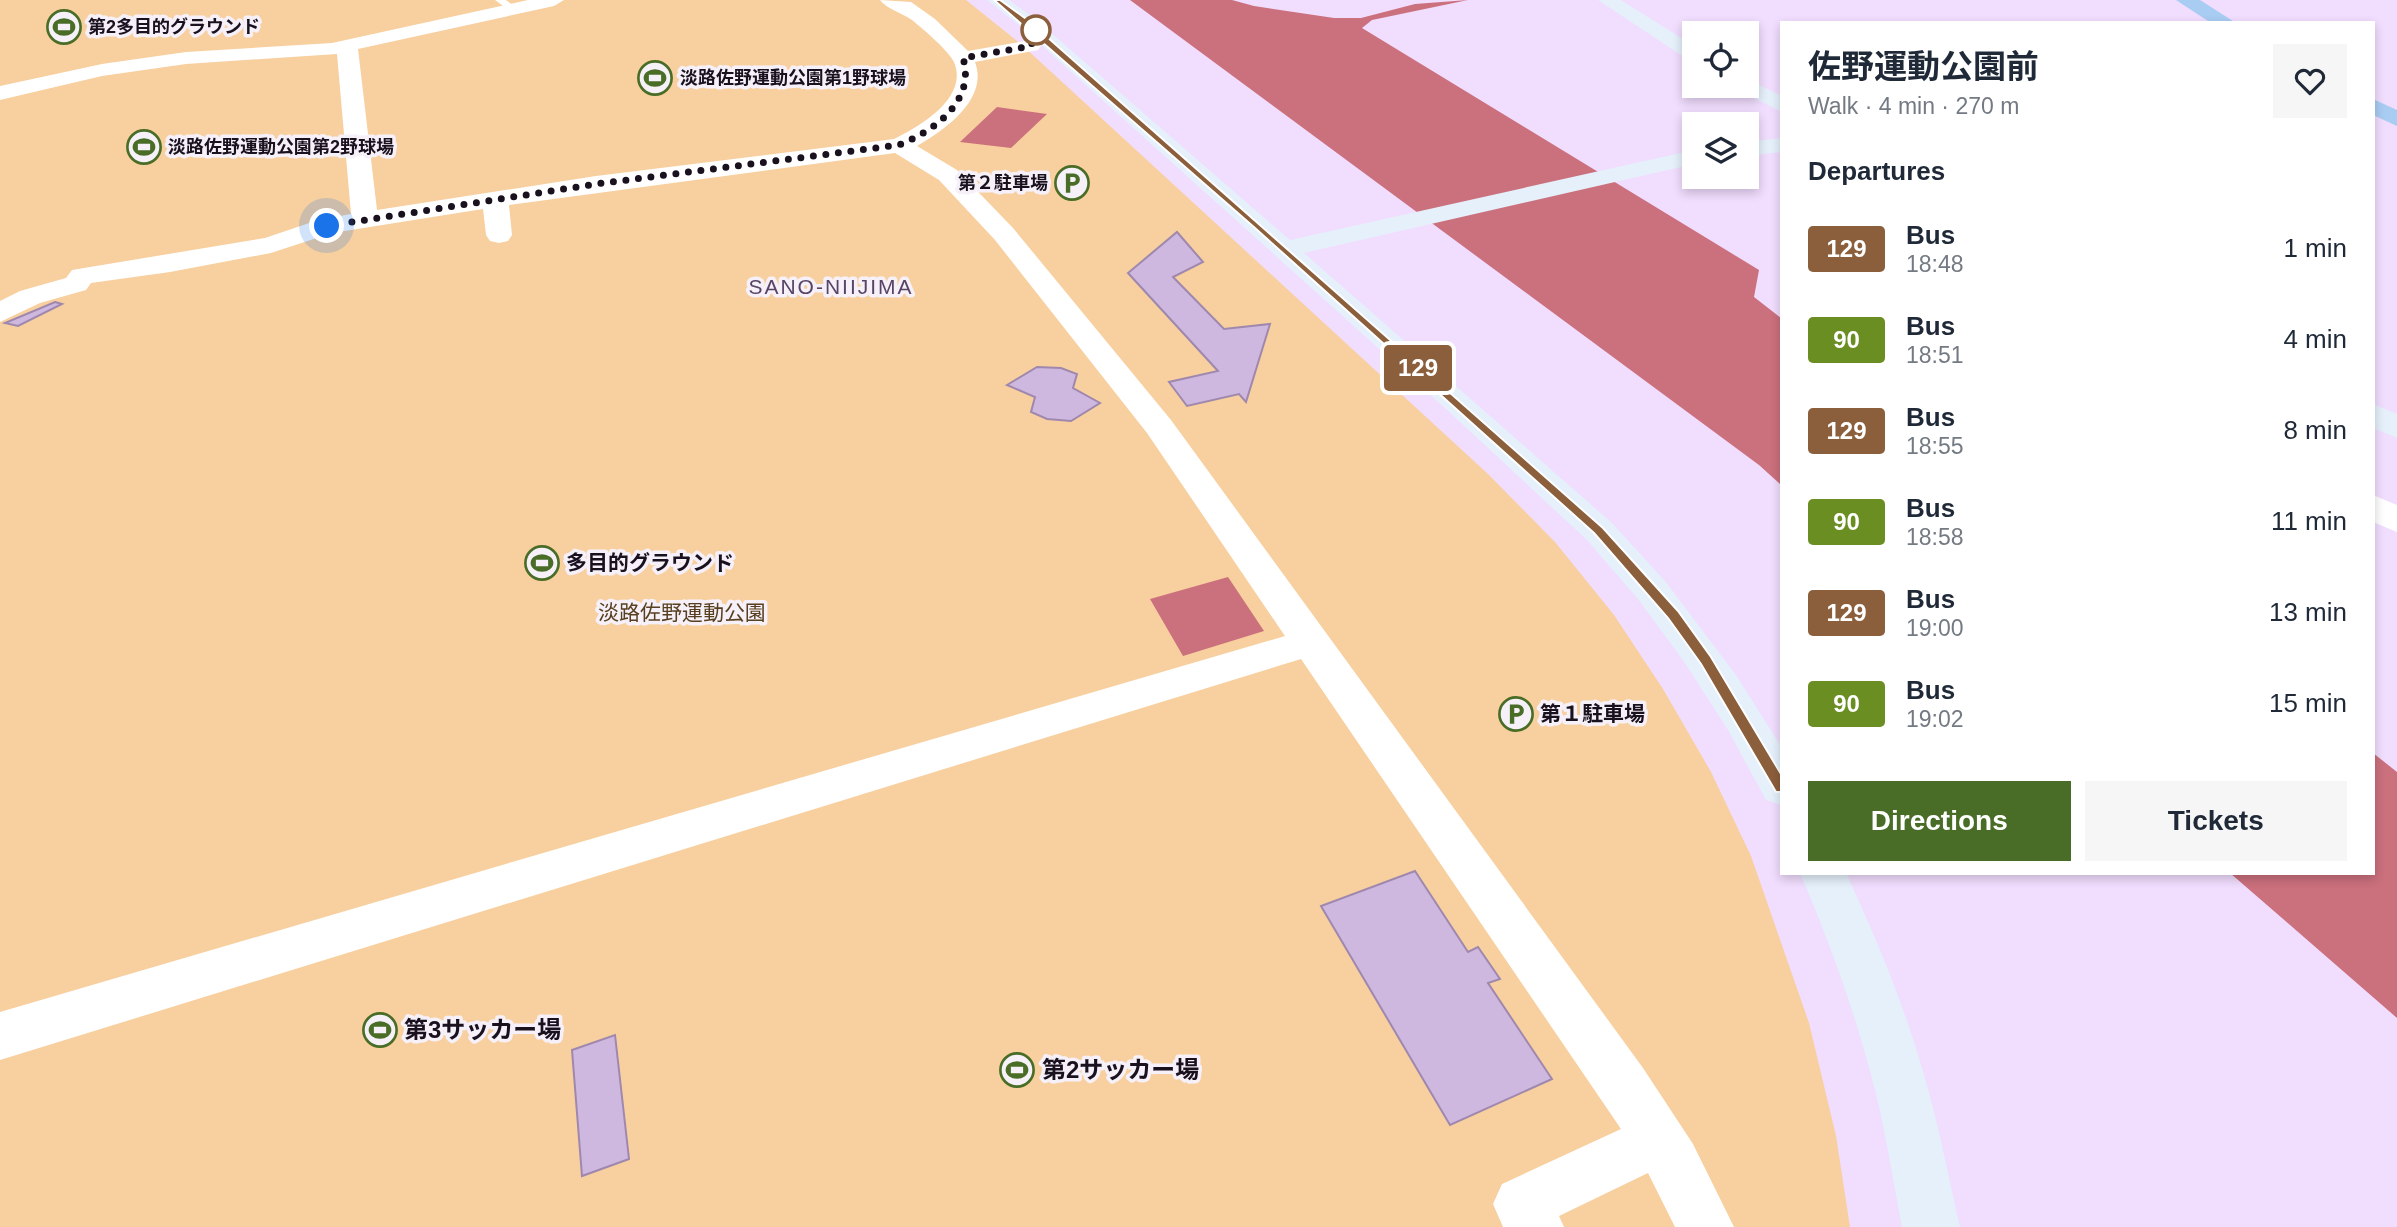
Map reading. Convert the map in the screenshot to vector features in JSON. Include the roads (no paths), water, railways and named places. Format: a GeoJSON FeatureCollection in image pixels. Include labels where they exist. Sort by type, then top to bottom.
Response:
{"type":"FeatureCollection","features":[{"type":"Feature","properties":{"kind":"highway"},"geometry":{"type":"LineString","coordinates":[[2186,0],[2223,21]]}},
{"type":"Feature","properties":{"kind":"highway"},"geometry":{"type":"LineString","coordinates":[[2375,107],[2397,119]]}},
{"type":"Feature","properties":{"kind":"street"},"geometry":{"type":"LineString","coordinates":[[0,93],[102,70],[166,61],[347,46],[506,3],[554,0]]}},
{"type":"Feature","properties":{"kind":"street"},"geometry":{"type":"LineString","coordinates":[[0,313],[30,297],[76,284],[82,276],[271,245],[327,226],[596,184],[899,145],[937,123],[959,101],[967,78],[959,54],[924,19],[890,0]]}},
{"type":"Feature","properties":{"kind":"street"},"geometry":{"type":"LineString","coordinates":[[929,0],[974,44],[959,54]]}},
{"type":"Feature","properties":{"kind":"street"},"geometry":{"type":"LineString","coordinates":[[997,0],[1027,22],[1541,476],[1637,571],[1706,661],[1780,785]]}},
{"type":"Feature","properties":{"kind":"street"},"geometry":{"type":"LineString","coordinates":[[1608,0],[1682,47]]}},
{"type":"Feature","properties":{"kind":"street"},"geometry":{"type":"LineString","coordinates":[[347,46],[365,220]]}},
{"type":"Feature","properties":{"kind":"street"},"geometry":{"type":"LineString","coordinates":[[959,54],[1031,46]]}},
{"type":"Feature","properties":{"kind":"street"},"geometry":{"type":"LineString","coordinates":[[1759,92],[1780,104]]}},
{"type":"Feature","properties":{"kind":"street"},"geometry":{"type":"LineString","coordinates":[[899,145],[948,175],[1004,234],[1159,427],[1624,1086],[1658,1140],[1705,1227]]}},
{"type":"Feature","properties":{"kind":"street"},"geometry":{"type":"LineString","coordinates":[[1759,148],[1780,145]]}},
{"type":"Feature","properties":{"kind":"street"},"geometry":{"type":"LineString","coordinates":[[1285,249],[1682,160]]}},
{"type":"Feature","properties":{"kind":"street"},"geometry":{"type":"LineString","coordinates":[[733,167],[741,192]]}},
{"type":"Feature","properties":{"kind":"street"},"geometry":{"type":"LineString","coordinates":[[495,200],[499,235]]}},
{"type":"Feature","properties":{"kind":"street"},"geometry":{"type":"LineString","coordinates":[[189,288],[198,259]]}},
{"type":"Feature","properties":{"kind":"street"},"geometry":{"type":"LineString","coordinates":[[2375,415],[2397,428]]}},
{"type":"Feature","properties":{"kind":"street"},"geometry":{"type":"LineString","coordinates":[[0,1036],[1311,642]]}},
{"type":"Feature","properties":{"kind":"street"},"geometry":{"type":"LineString","coordinates":[[1824,875],[1867,974],[1887,1035],[1907,1108],[1931,1227]]}},
{"type":"Feature","properties":{"kind":"street"},"geometry":{"type":"LineString","coordinates":[[1535,1227],[1522,1204],[1658,1140]]}},
{"type":"Feature","properties":{"kind":"place","name":"第2多目的グラウンド"},"geometry":{"type":"Point","coordinates":[64,27]}},
{"type":"Feature","properties":{"kind":"place","name":"淡路佐野運動公園第1野球場"},"geometry":{"type":"Point","coordinates":[655,78]}},
{"type":"Feature","properties":{"kind":"place","name":"淡路佐野運動公園第2野球場"},"geometry":{"type":"Point","coordinates":[144,147]}},
{"type":"Feature","properties":{"kind":"place","name":"第２駐車場"},"geometry":{"type":"Point","coordinates":[1072,183]}},
{"type":"Feature","properties":{"kind":"place","name":"多目的グラウンド"},"geometry":{"type":"Point","coordinates":[542,563]}},
{"type":"Feature","properties":{"kind":"place","name":"第１駐車場"},"geometry":{"type":"Point","coordinates":[1516,714]}},
{"type":"Feature","properties":{"kind":"place","name":"第3サッカー場"},"geometry":{"type":"Point","coordinates":[380,1030]}},
{"type":"Feature","properties":{"kind":"place","name":"第2サッカー場"},"geometry":{"type":"Point","coordinates":[1017,1070]}},
{"type":"Feature","properties":{"kind":"district","name":"SANO-NIIJIMA"},"geometry":{"type":"Point","coordinates":[831,287]}},
{"type":"Feature","properties":{"kind":"park label","name":"淡路佐野運動公園"},"geometry":{"type":"Point","coordinates":[682,613]}}]}
